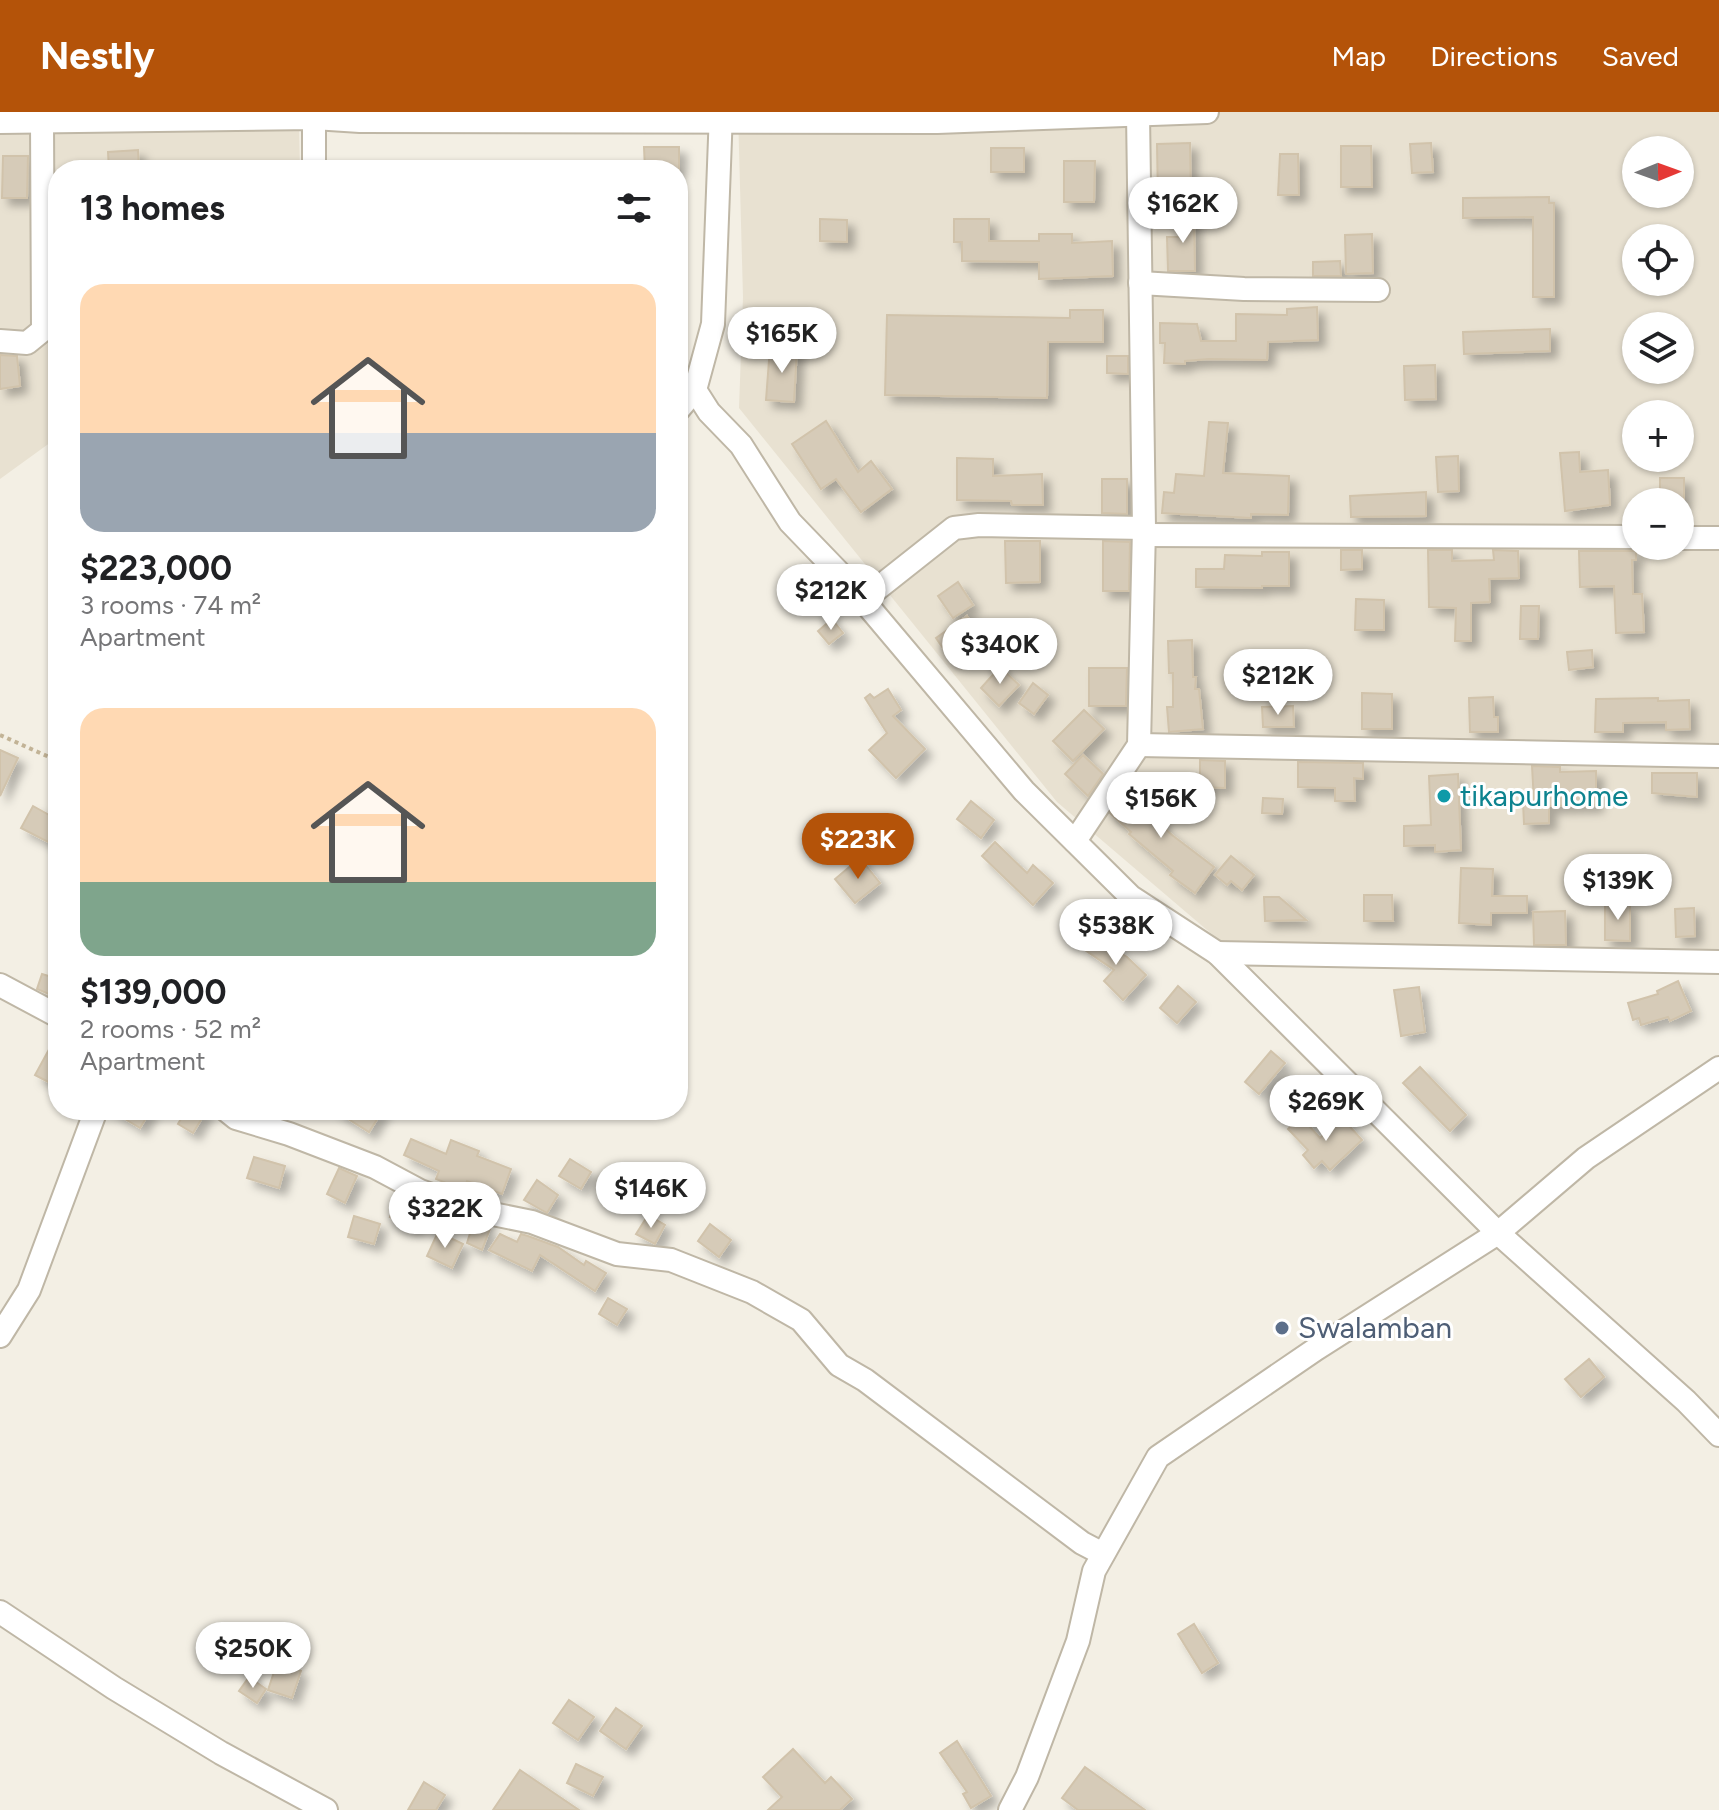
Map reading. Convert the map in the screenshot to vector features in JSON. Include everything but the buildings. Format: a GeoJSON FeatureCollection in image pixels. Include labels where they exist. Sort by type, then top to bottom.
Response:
{"type":"FeatureCollection","features":[{"type":"Feature","properties":{"kind":"street"},"geometry":{"type":"LineString","coordinates":[[0,122],[312,115],[721,118],[1207,112]]}},
{"type":"Feature","properties":{"kind":"street"},"geometry":{"type":"LineString","coordinates":[[1075,841],[1139,745],[1144,532],[1138,114]]}},
{"type":"Feature","properties":{"kind":"street"},"geometry":{"type":"LineString","coordinates":[[312,115],[314,160]]}},
{"type":"Feature","properties":{"kind":"street"},"geometry":{"type":"LineString","coordinates":[[688,398],[695,390],[713,324],[721,118]]}},
{"type":"Feature","properties":{"kind":"street"},"geometry":{"type":"LineString","coordinates":[[0,341],[27,343],[43,330],[42,121]]}},
{"type":"Feature","properties":{"kind":"street"},"geometry":{"type":"LineString","coordinates":[[1140,283],[1244,289],[1378,290]]}},
{"type":"Feature","properties":{"kind":"street"},"geometry":{"type":"LineString","coordinates":[[695,390],[709,412],[741,445],[790,522],[863,600],[1015,781],[1131,897],[1217,953],[1498,1233],[1686,1401],[1719,1435]]}},
{"type":"Feature","properties":{"kind":"street"},"geometry":{"type":"LineString","coordinates":[[863,600],[954,528],[979,525],[1144,532],[1622,537]]}},
{"type":"Feature","properties":{"kind":"street"},"geometry":{"type":"LineString","coordinates":[[1694,538],[1719,538]]}},
{"type":"Feature","properties":{"kind":"street"},"geometry":{"type":"LineString","coordinates":[[1139,745],[1719,756]]}},
{"type":"Feature","properties":{"kind":"street"},"geometry":{"type":"LineString","coordinates":[[1217,953],[1719,962]]}},
{"type":"Feature","properties":{"kind":"street"},"geometry":{"type":"LineString","coordinates":[[0,985],[48,1011]]}},
{"type":"Feature","properties":{"kind":"street"},"geometry":{"type":"LineString","coordinates":[[1010,1810],[1027,1777],[1078,1641],[1094,1571],[1158,1457],[1316,1349],[1498,1233],[1586,1158],[1719,1068]]}},
{"type":"Feature","properties":{"kind":"street"},"geometry":{"type":"LineString","coordinates":[[0,1336],[29,1290],[92,1120]]}},
{"type":"Feature","properties":{"kind":"street"},"geometry":{"type":"LineString","coordinates":[[243,1120],[375,1167],[420,1191],[478,1211],[532,1222],[617,1254],[671,1260],[752,1292],[801,1320],[839,1365],[865,1380],[1082,1543],[1103,1554]]}},
{"type":"Feature","properties":{"kind":"street"},"geometry":{"type":"LineString","coordinates":[[0,1612],[137,1702],[221,1753],[326,1810]]}},
{"type":"Feature","properties":{"kind":"path"},"geometry":{"type":"LineString","coordinates":[[0,735],[48,757]]}},
{"type":"Feature","properties":{"kind":"shaded area"},"geometry":{"type":"Polygon","coordinates":[[[0,112],[299,126],[300,160],[48,160],[48,444],[0,479],[0,112]]]}},
{"type":"Feature","properties":{"kind":"shaded area"},"geometry":{"type":"Polygon","coordinates":[[[738,112],[1719,112],[1719,955],[1221,942],[1057,802],[739,408],[743,297],[738,112]]]}},
{"type":"Feature","properties":{"kind":"place","name":"tikapurhome"},"geometry":{"type":"Point","coordinates":[1444,796]}},
{"type":"Feature","properties":{"kind":"place","name":"Swalamban"},"geometry":{"type":"Point","coordinates":[1282,1328]}}]}
